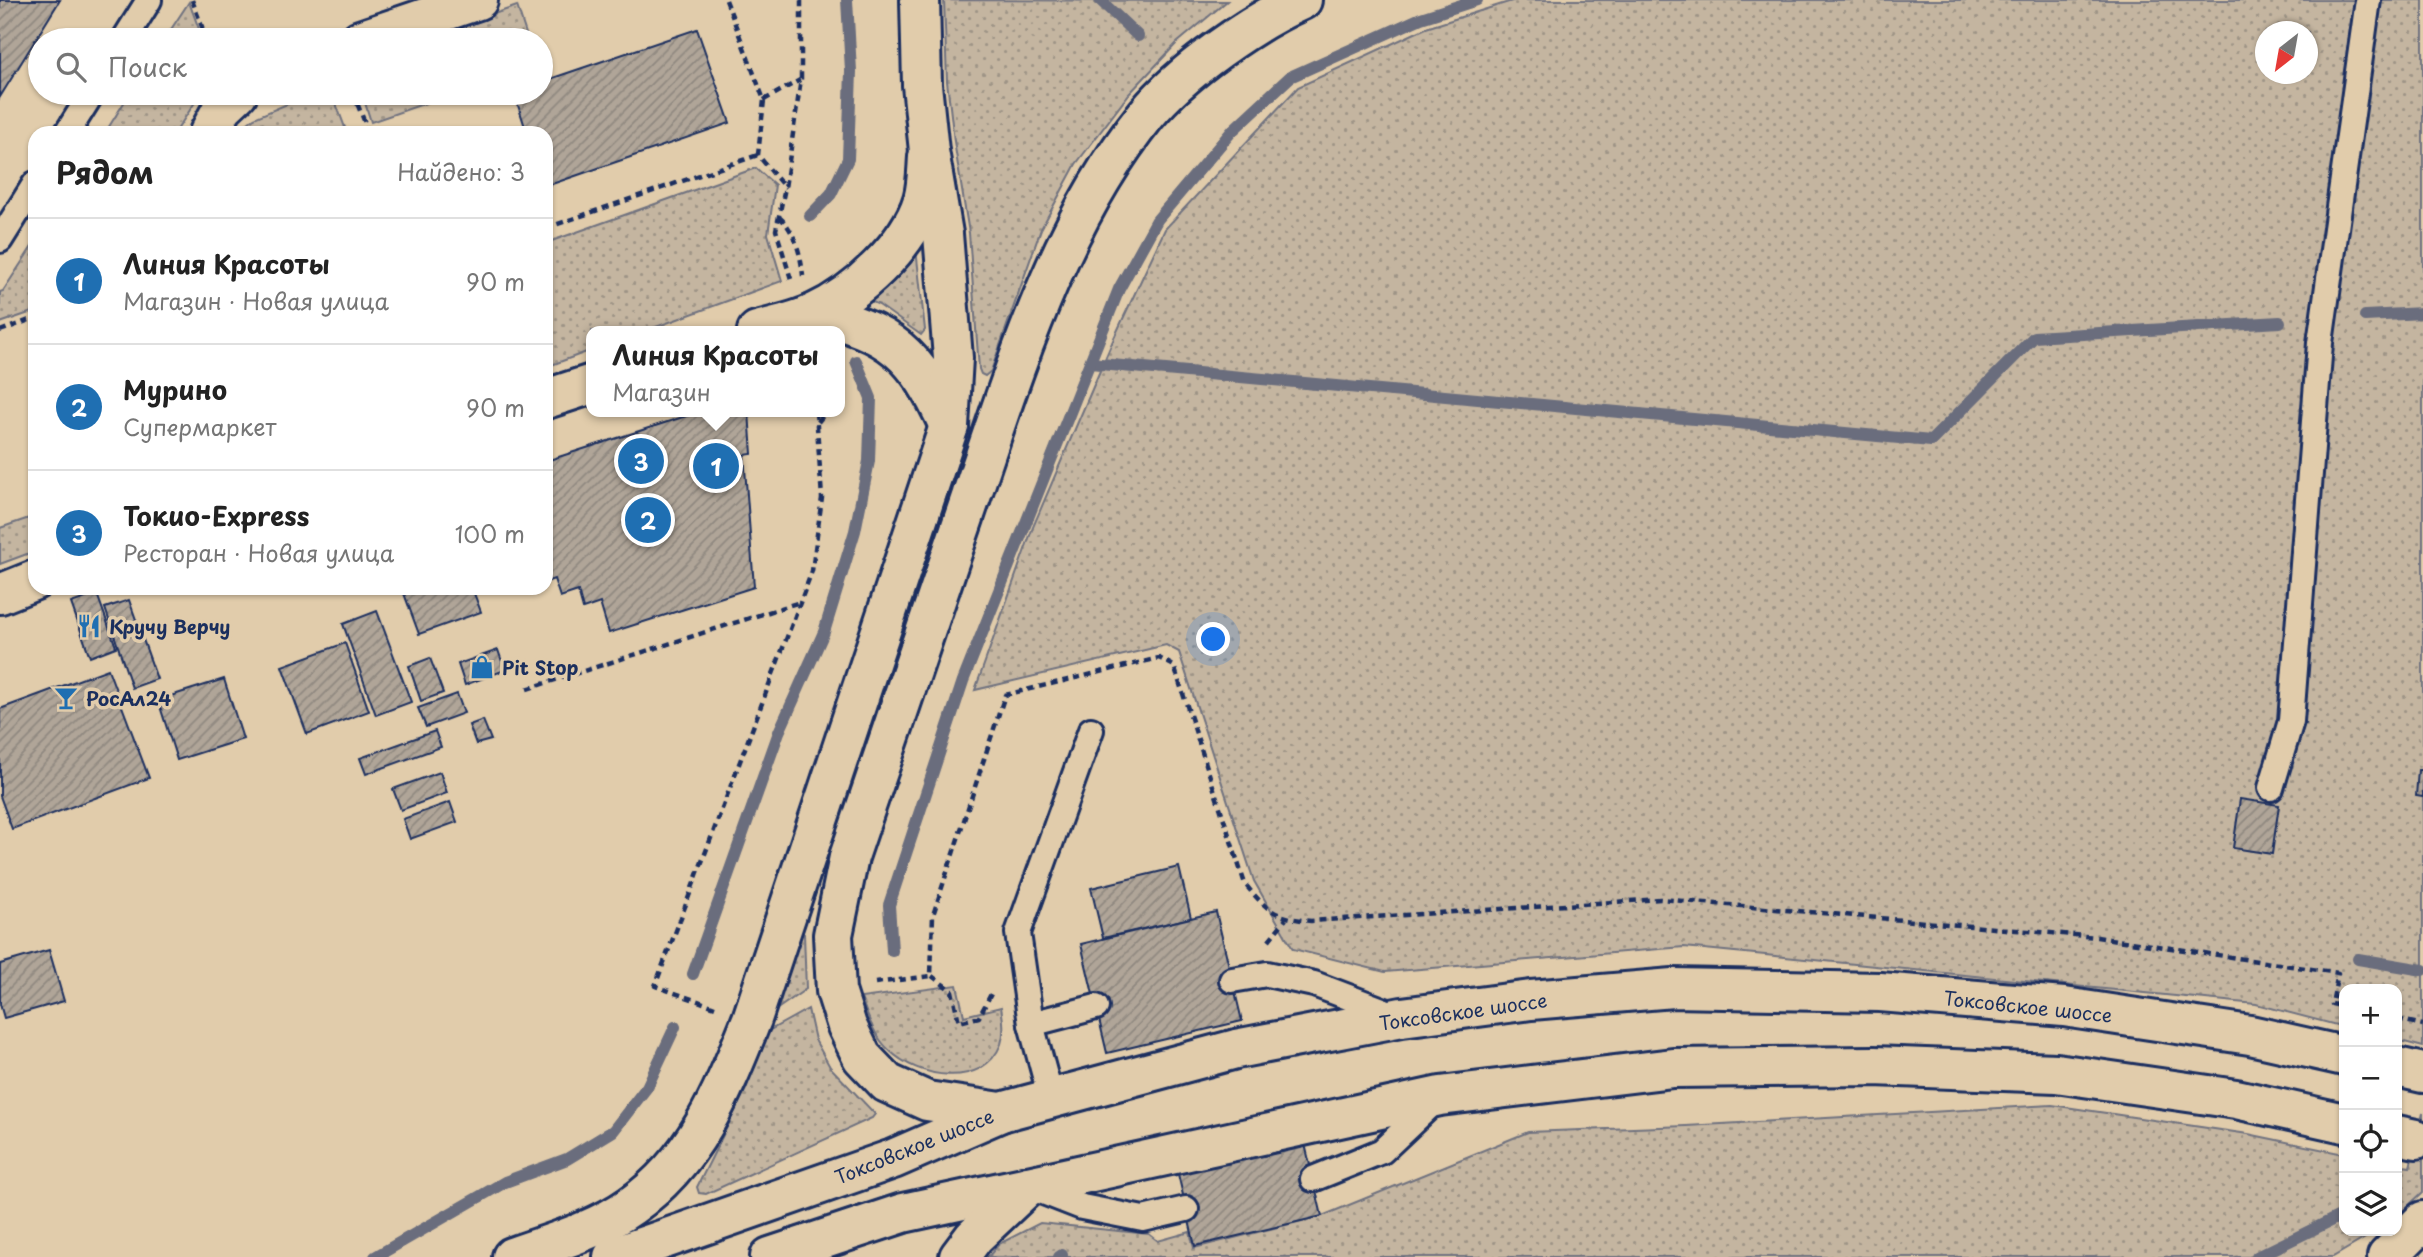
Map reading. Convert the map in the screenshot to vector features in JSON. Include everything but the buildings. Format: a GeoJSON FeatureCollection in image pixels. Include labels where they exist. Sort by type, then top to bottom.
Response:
{"type":"FeatureCollection","features":[{"type":"Feature","properties":{"kind":"main road"},"geometry":{"type":"LineString","coordinates":[[395,28],[478,0]]}},
{"type":"Feature","properties":{"kind":"main road"},"geometry":{"type":"LineString","coordinates":[[512,1257],[582,1232],[630,1207],[664,1177],[696,1141],[725,1085],[752,1019],[950,426],[953,358],[943,234],[929,151],[922,85],[920,0]]}},
{"type":"Feature","properties":{"kind":"main road"},"geometry":{"type":"LineString","coordinates":[[1001,1112],[927,1101],[887,1083],[862,1057],[847,1026],[836,991],[833,935],[849,858],[1007,390],[1066,242],[1103,176],[1147,113],[1197,65],[1270,14],[1302,0]]}},
{"type":"Feature","properties":{"kind":"main road"},"geometry":{"type":"LineString","coordinates":[[213,126],[225,105]]}},
{"type":"Feature","properties":{"kind":"main road"},"geometry":{"type":"LineString","coordinates":[[764,326],[803,299],[861,283],[891,254],[912,223],[923,199],[929,151]]}},
{"type":"Feature","properties":{"kind":"main road"},"geometry":{"type":"LineString","coordinates":[[803,299],[890,341],[913,361],[932,388],[950,426]]}},
{"type":"Feature","properties":{"kind":"main road"},"geometry":{"type":"LineString","coordinates":[[553,397],[586,386]]}},
{"type":"Feature","properties":{"kind":"main road"},"geometry":{"type":"LineString","coordinates":[[0,594],[28,583]]}},
{"type":"Feature","properties":{"kind":"main road","name":"Токсовское шоссе"},"geometry":{"type":"LineString","coordinates":[[614,1257],[893,1158],[1001,1112],[1236,1049],[1402,1017],[1531,1000],[1673,988],[1880,992],[2064,1007],[2250,1035],[2339,1055]]}},
{"type":"Feature","properties":{"kind":"main road"},"geometry":{"type":"LineString","coordinates":[[770,1257],[903,1213],[1440,1096],[1673,1068],[1874,1066],[2056,1073],[2236,1099],[2339,1122]]}},
{"type":"Feature","properties":{"kind":"main road"},"geometry":{"type":"LineString","coordinates":[[2402,1068],[2423,1073]]}},
{"type":"Feature","properties":{"kind":"main road"},"geometry":{"type":"LineString","coordinates":[[959,1257],[974,1237],[1028,1186]]}},
{"type":"Feature","properties":{"kind":"main road"},"geometry":{"type":"LineString","coordinates":[[2387,1257],[2423,1221]]}},
{"type":"Feature","properties":{"kind":"lane"},"geometry":{"type":"LineString","coordinates":[[132,28],[149,0]]}},
{"type":"Feature","properties":{"kind":"lane"},"geometry":{"type":"LineString","coordinates":[[2271,789],[2291,722],[2320,342],[2368,0]]}},
{"type":"Feature","properties":{"kind":"lane"},"geometry":{"type":"LineString","coordinates":[[71,126],[84,105]]}},
{"type":"Feature","properties":{"kind":"lane"},"geometry":{"type":"LineString","coordinates":[[0,240],[28,195]]}},
{"type":"Feature","properties":{"kind":"lane"},"geometry":{"type":"LineString","coordinates":[[1051,1098],[1031,1024],[1018,933],[1091,730]]}},
{"type":"Feature","properties":{"kind":"lane"},"geometry":{"type":"LineString","coordinates":[[1232,980],[1267,974],[1314,984],[1402,1017]]}},
{"type":"Feature","properties":{"kind":"lane"},"geometry":{"type":"LineString","coordinates":[[1031,1024],[1096,1007]]}},
{"type":"Feature","properties":{"kind":"lane"},"geometry":{"type":"LineString","coordinates":[[1313,1179],[1382,1151],[1440,1096]]}},
{"type":"Feature","properties":{"kind":"lane"},"geometry":{"type":"LineString","coordinates":[[1028,1186],[1082,1208],[1143,1219],[1186,1209]]}},
{"type":"Feature","properties":{"kind":"path"},"geometry":{"type":"LineString","coordinates":[[192,0],[202,28]]}},
{"type":"Feature","properties":{"kind":"path"},"geometry":{"type":"LineString","coordinates":[[726,0],[764,100],[758,155],[785,188]]}},
{"type":"Feature","properties":{"kind":"path"},"geometry":{"type":"LineString","coordinates":[[801,0],[801,79],[776,230],[803,299]]}},
{"type":"Feature","properties":{"kind":"path"},"geometry":{"type":"LineString","coordinates":[[764,100],[801,79]]}},
{"type":"Feature","properties":{"kind":"path"},"geometry":{"type":"LineString","coordinates":[[357,105],[366,126]]}},
{"type":"Feature","properties":{"kind":"path"},"geometry":{"type":"LineString","coordinates":[[553,226],[758,155]]}},
{"type":"Feature","properties":{"kind":"path"},"geometry":{"type":"LineString","coordinates":[[0,331],[28,321]]}},
{"type":"Feature","properties":{"kind":"path"},"geometry":{"type":"LineString","coordinates":[[726,1010],[655,986],[812,571],[822,498],[816,417]]}},
{"type":"Feature","properties":{"kind":"path"},"geometry":{"type":"LineString","coordinates":[[817,424],[822,417]]}},
{"type":"Feature","properties":{"kind":"path"},"geometry":{"type":"LineString","coordinates":[[527,689],[801,602]]}},
{"type":"Feature","properties":{"kind":"path"},"geometry":{"type":"LineString","coordinates":[[932,976],[933,915],[1005,695],[1158,658],[1174,666],[1245,884],[1263,905],[1286,919],[1311,921],[1660,899],[2097,937],[2339,973],[2332,1004],[2339,1006]]}},
{"type":"Feature","properties":{"kind":"path"},"geometry":{"type":"LineString","coordinates":[[868,984],[932,976],[952,991],[960,1022],[979,1017],[990,994],[1026,986]]}},
{"type":"Feature","properties":{"kind":"path"},"geometry":{"type":"LineString","coordinates":[[2402,1020],[2423,1025]]}},
{"type":"Feature","properties":{"kind":"shaded area"},"geometry":{"type":"Polygon","coordinates":[[[944,0],[1227,1],[1177,43],[1129,94],[1076,164],[1041,229],[991,371],[985,376],[979,369],[969,233],[947,81],[944,0]]]}},
{"type":"Feature","properties":{"kind":"shaded area"},"geometry":{"type":"Polygon","coordinates":[[[1515,0],[2423,0],[2423,1047],[2402,1041],[2402,984],[2339,984],[2339,1026],[2256,1004],[1684,947],[1385,972],[1293,949],[1254,881],[1179,652],[1166,645],[975,690],[1033,527],[1114,338],[1165,229],[1298,87],[1426,28],[1515,0]]]}},
{"type":"Feature","properties":{"kind":"shaded area"},"geometry":{"type":"Polygon","coordinates":[[[189,2],[199,28],[172,28],[189,2]]]}},
{"type":"Feature","properties":{"kind":"shaded area"},"geometry":{"type":"Polygon","coordinates":[[[517,6],[524,28],[453,28],[517,6]]]}},
{"type":"Feature","properties":{"kind":"shaded area"},"geometry":{"type":"Polygon","coordinates":[[[122,105],[193,105],[180,126],[109,126],[122,105]]]}},
{"type":"Feature","properties":{"kind":"shaded area"},"geometry":{"type":"Polygon","coordinates":[[[285,105],[336,105],[344,126],[244,126],[254,118],[285,105]]]}},
{"type":"Feature","properties":{"kind":"shaded area"},"geometry":{"type":"Polygon","coordinates":[[[366,105],[420,105],[371,122],[366,105]]]}},
{"type":"Feature","properties":{"kind":"shaded area"},"geometry":{"type":"Polygon","coordinates":[[[756,168],[775,185],[768,234],[782,281],[659,326],[586,326],[586,352],[553,364],[553,240],[756,168]]]}},
{"type":"Feature","properties":{"kind":"shaded area"},"geometry":{"type":"Polygon","coordinates":[[[916,249],[925,330],[921,335],[865,298],[916,249]]]}},
{"type":"Feature","properties":{"kind":"shaded area"},"geometry":{"type":"Polygon","coordinates":[[[28,253],[28,313],[0,323],[0,292],[28,253]]]}},
{"type":"Feature","properties":{"kind":"shaded area"},"geometry":{"type":"Polygon","coordinates":[[[28,518],[28,554],[0,564],[0,528],[28,518]]]}},
{"type":"Feature","properties":{"kind":"shaded area"},"geometry":{"type":"Polygon","coordinates":[[[797,932],[804,934],[806,989],[770,1014],[797,932]]]}},
{"type":"Feature","properties":{"kind":"shaded area"},"geometry":{"type":"Polygon","coordinates":[[[957,985],[964,1016],[1001,1007],[1003,1021],[1001,1044],[992,1059],[980,1068],[965,1073],[932,1073],[901,1060],[879,1039],[861,998],[957,985]]]}},
{"type":"Feature","properties":{"kind":"shaded area"},"geometry":{"type":"Polygon","coordinates":[[[808,1009],[815,1040],[830,1067],[875,1114],[872,1118],[706,1194],[699,1193],[697,1187],[746,1089],[765,1033],[808,1009]]]}},
{"type":"Feature","properties":{"kind":"shaded area"},"geometry":{"type":"Polygon","coordinates":[[[2052,1105],[2248,1134],[2339,1153],[2339,1236],[2369,1236],[2333,1257],[988,1257],[999,1244],[1040,1223],[1149,1234],[1158,1241],[1190,1232],[1194,1248],[1322,1216],[1528,1132],[1686,1126],[2052,1105]]]}},
{"type":"Feature","properties":{"kind":"shaded area"},"geometry":{"type":"Polygon","coordinates":[[[2423,1113],[2423,1192],[2402,1211],[2402,1166],[2410,1167],[2423,1113]]]}},
{"type":"Feature","properties":{"kind":"waterway"},"geometry":{"type":"LineString","coordinates":[[810,216],[831,194],[848,159],[851,71],[847,0]]}},
{"type":"Feature","properties":{"kind":"waterway"},"geometry":{"type":"LineString","coordinates":[[1100,0],[1138,36]]}},
{"type":"Feature","properties":{"kind":"waterway"},"geometry":{"type":"LineString","coordinates":[[892,951],[889,905],[963,681],[1119,289],[1157,220],[1232,131],[1290,77],[1421,18],[1477,0]]}},
{"type":"Feature","properties":{"kind":"waterway"},"geometry":{"type":"LineString","coordinates":[[2365,316],[2423,313]]}},
{"type":"Feature","properties":{"kind":"waterway"},"geometry":{"type":"LineString","coordinates":[[1090,363],[1931,441],[2034,337],[2280,322]]}},
{"type":"Feature","properties":{"kind":"waterway"},"geometry":{"type":"LineString","coordinates":[[693,974],[779,732],[824,632],[855,531],[869,461],[871,398],[856,361]]}},
{"type":"Feature","properties":{"kind":"waterway"},"geometry":{"type":"LineString","coordinates":[[2358,959],[2423,970]]}},
{"type":"Feature","properties":{"kind":"waterway"},"geometry":{"type":"LineString","coordinates":[[375,1257],[505,1182],[567,1159],[613,1131],[647,1087],[675,1027]]}},
{"type":"Feature","properties":{"kind":"waterway"},"geometry":{"type":"LineString","coordinates":[[2257,1257],[2338,1217]]}},
{"type":"Feature","properties":{"kind":"place","name":"Токио-Express"},"geometry":{"type":"Point","coordinates":[641,461]}},
{"type":"Feature","properties":{"kind":"place","name":"Линия Красоты"},"geometry":{"type":"Point","coordinates":[716,466]}},
{"type":"Feature","properties":{"kind":"place","name":"Мурино"},"geometry":{"type":"Point","coordinates":[648,520]}},
{"type":"Feature","properties":{"kind":"place","name":"Кручу Верчу"},"geometry":{"type":"Point","coordinates":[89,626]}},
{"type":"Feature","properties":{"kind":"place","name":"Pit Stop"},"geometry":{"type":"Point","coordinates":[482,667]}},
{"type":"Feature","properties":{"kind":"place","name":"РосАл24"},"geometry":{"type":"Point","coordinates":[66,698]}}]}
